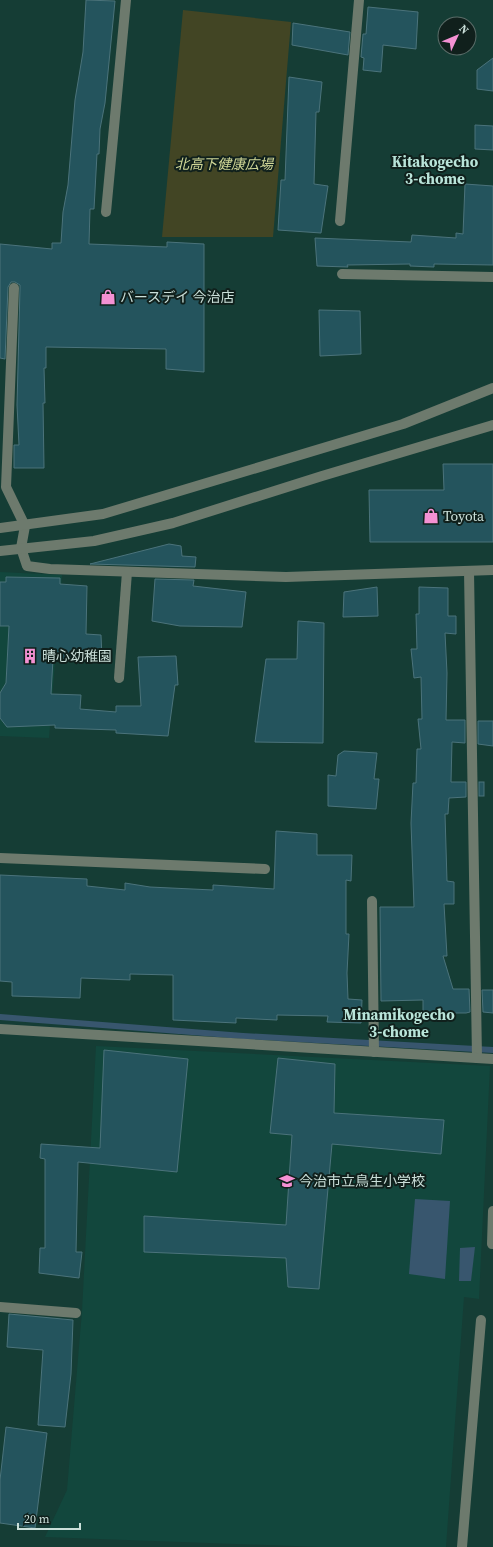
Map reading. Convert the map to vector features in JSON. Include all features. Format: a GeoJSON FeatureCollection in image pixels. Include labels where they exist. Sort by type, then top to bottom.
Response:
{"type":"FeatureCollection","features":[{"type":"Feature","properties":{"kind":"street"},"geometry":{"type":"LineString","coordinates":[[106,212],[126,0]]}},
{"type":"Feature","properties":{"kind":"street"},"geometry":{"type":"LineString","coordinates":[[340,221],[359,0]]}},
{"type":"Feature","properties":{"kind":"street"},"geometry":{"type":"LineString","coordinates":[[342,274],[493,277]]}},
{"type":"Feature","properties":{"kind":"street"},"geometry":{"type":"LineString","coordinates":[[14,288],[6,487],[24,526],[21,548],[27,566],[128,572],[286,577],[493,570]]}},
{"type":"Feature","properties":{"kind":"street"},"geometry":{"type":"LineString","coordinates":[[0,528],[24,526],[103,514],[403,424],[493,388]]}},
{"type":"Feature","properties":{"kind":"street"},"geometry":{"type":"LineString","coordinates":[[0,550],[94,541],[173,523],[322,476],[493,425]]}},
{"type":"Feature","properties":{"kind":"street"},"geometry":{"type":"LineString","coordinates":[[469,570],[477,1058]]}},
{"type":"Feature","properties":{"kind":"street"},"geometry":{"type":"LineString","coordinates":[[119,678],[128,572]]}},
{"type":"Feature","properties":{"kind":"street"},"geometry":{"type":"LineString","coordinates":[[0,858],[265,869]]}},
{"type":"Feature","properties":{"kind":"street"},"geometry":{"type":"LineString","coordinates":[[372,901],[374,1052]]}},
{"type":"Feature","properties":{"kind":"street"},"geometry":{"type":"LineString","coordinates":[[0,1029],[493,1059]]}},
{"type":"Feature","properties":{"kind":"street"},"geometry":{"type":"LineString","coordinates":[[492,1244],[493,1211]]}},
{"type":"Feature","properties":{"kind":"street"},"geometry":{"type":"LineString","coordinates":[[0,1307],[76,1313]]}},
{"type":"Feature","properties":{"kind":"street"},"geometry":{"type":"LineString","coordinates":[[462,1547],[481,1320]]}},
{"type":"Feature","properties":{"kind":"shaded area","name":"晴心幼稚園"},"geometry":{"type":"Polygon","coordinates":[[[0,572],[62,575],[49,738],[0,736],[0,572]]]}},
{"type":"Feature","properties":{"kind":"shaded area","name":"今治市立鳥生小学校"},"geometry":{"type":"Polygon","coordinates":[[[96,1046],[490,1066],[479,1299],[464,1297],[446,1547],[320,1547],[45,1537],[67,1490],[82,1311],[96,1046]]]}},
{"type":"Feature","properties":{"kind":"green space","name":"北高下健康広場"},"geometry":{"type":"Polygon","coordinates":[[[183,10],[291,22],[273,237],[162,237],[183,10]]]}},
{"type":"Feature","properties":{"kind":"water"},"geometry":{"type":"Polygon","coordinates":[[[415,1199],[450,1201],[445,1279],[409,1274],[415,1199]]]}},
{"type":"Feature","properties":{"kind":"water"},"geometry":{"type":"Polygon","coordinates":[[[475,1247],[471,1281],[459,1281],[460,1248],[475,1247]]]}},
{"type":"Feature","properties":{"kind":"building"},"geometry":{"type":"Polygon","coordinates":[[[86,0],[115,1],[105,103],[100,129],[99,154],[97,154],[94,209],[90,209],[89,244],[167,247],[167,242],[204,244],[204,372],[166,369],[166,349],[46,347],[46,368],[44,368],[45,403],[43,403],[44,468],[14,468],[14,445],[19,445],[17,405],[20,285],[15,282],[11,282],[8,287],[5,359],[0,358],[0,244],[52,249],[52,243],[61,243],[63,212],[68,185],[75,100],[83,52],[86,0]]]}},
{"type":"Feature","properties":{"kind":"building"},"geometry":{"type":"Polygon","coordinates":[[[368,7],[418,12],[416,49],[383,45],[381,72],[363,70],[364,58],[361,57],[363,34],[366,34],[368,7]]]}},
{"type":"Feature","properties":{"kind":"building"},"geometry":{"type":"Polygon","coordinates":[[[293,23],[350,32],[348,55],[292,45],[293,23]]]}},
{"type":"Feature","properties":{"kind":"building"},"geometry":{"type":"Polygon","coordinates":[[[493,58],[493,91],[477,89],[477,70],[493,58]]]}},
{"type":"Feature","properties":{"kind":"building"},"geometry":{"type":"Polygon","coordinates":[[[289,77],[322,82],[319,112],[316,112],[314,184],[328,186],[321,233],[278,230],[281,180],[285,180],[289,77]]]}},
{"type":"Feature","properties":{"kind":"building"},"geometry":{"type":"Polygon","coordinates":[[[475,125],[493,126],[493,150],[475,149],[475,125]]]}},
{"type":"Feature","properties":{"kind":"building"},"geometry":{"type":"Polygon","coordinates":[[[465,184],[493,186],[493,265],[434,264],[434,267],[410,266],[410,264],[347,265],[348,267],[317,266],[315,238],[411,242],[412,235],[456,238],[456,233],[463,234],[465,184]]]}},
{"type":"Feature","properties":{"kind":"building"},"geometry":{"type":"Polygon","coordinates":[[[319,310],[360,311],[361,354],[320,356],[319,310]]]}},
{"type":"Feature","properties":{"kind":"building","name":"Toyota"},"geometry":{"type":"Polygon","coordinates":[[[443,464],[493,464],[493,542],[370,542],[369,490],[444,490],[443,464]]]}},
{"type":"Feature","properties":{"kind":"building"},"geometry":{"type":"Polygon","coordinates":[[[169,544],[181,546],[182,556],[196,557],[195,567],[90,564],[169,544]]]}},
{"type":"Feature","properties":{"kind":"building"},"geometry":{"type":"Polygon","coordinates":[[[6,577],[60,578],[60,584],[87,586],[86,634],[101,635],[102,659],[53,659],[51,694],[81,695],[80,709],[116,712],[116,706],[141,706],[138,657],[176,656],[178,685],[175,685],[168,736],[116,733],[116,730],[55,728],[55,725],[7,727],[0,718],[0,693],[6,683],[9,626],[0,626],[0,582],[6,582],[6,577]]]}},
{"type":"Feature","properties":{"kind":"building"},"geometry":{"type":"Polygon","coordinates":[[[155,579],[194,580],[193,586],[246,592],[242,627],[180,626],[152,621],[155,579]]]}},
{"type":"Feature","properties":{"kind":"building"},"geometry":{"type":"Polygon","coordinates":[[[377,587],[378,616],[343,617],[344,592],[377,587]]]}},
{"type":"Feature","properties":{"kind":"building"},"geometry":{"type":"Polygon","coordinates":[[[419,587],[448,588],[448,616],[456,616],[456,634],[445,633],[447,673],[446,720],[465,720],[465,743],[452,742],[451,782],[466,782],[466,797],[449,798],[448,814],[445,814],[447,881],[454,882],[454,904],[444,904],[447,956],[443,956],[453,989],[469,989],[470,1012],[466,1013],[423,1013],[423,1000],[381,1001],[380,907],[414,907],[411,823],[413,783],[416,783],[417,749],[421,749],[418,719],[422,719],[421,677],[414,678],[411,649],[417,649],[416,614],[419,614],[419,587]]]}},
{"type":"Feature","properties":{"kind":"building"},"geometry":{"type":"Polygon","coordinates":[[[298,621],[324,623],[323,743],[255,742],[266,659],[297,659],[298,621]]]}},
{"type":"Feature","properties":{"kind":"building"},"geometry":{"type":"Polygon","coordinates":[[[478,721],[493,721],[493,746],[478,744],[478,721]]]}},
{"type":"Feature","properties":{"kind":"building"},"geometry":{"type":"Polygon","coordinates":[[[344,751],[377,753],[374,779],[379,779],[376,809],[328,806],[328,775],[336,776],[338,755],[344,751]]]}},
{"type":"Feature","properties":{"kind":"building"},"geometry":{"type":"Polygon","coordinates":[[[479,782],[484,782],[484,796],[479,796],[479,782]]]}},
{"type":"Feature","properties":{"kind":"building"},"geometry":{"type":"Polygon","coordinates":[[[276,831],[317,834],[317,855],[352,855],[351,881],[346,880],[346,934],[349,934],[347,973],[348,999],[362,1000],[361,1023],[327,1022],[328,1016],[277,1015],[277,1020],[236,1018],[236,1023],[173,1020],[173,975],[130,974],[130,980],[81,978],[80,998],[12,996],[12,982],[0,981],[0,875],[87,879],[87,886],[125,890],[125,883],[150,887],[213,890],[213,885],[274,889],[276,831]]]}},
{"type":"Feature","properties":{"kind":"building"},"geometry":{"type":"Polygon","coordinates":[[[482,990],[493,990],[493,1013],[483,1012],[482,990]]]}},
{"type":"Feature","properties":{"kind":"building"},"geometry":{"type":"Polygon","coordinates":[[[104,1050],[188,1059],[177,1172],[78,1162],[76,1252],[82,1252],[79,1278],[39,1273],[40,1248],[45,1248],[45,1159],[40,1158],[41,1144],[100,1148],[104,1050]]]}},
{"type":"Feature","properties":{"kind":"building"},"geometry":{"type":"Polygon","coordinates":[[[278,1058],[335,1064],[334,1113],[444,1120],[441,1154],[332,1144],[319,1289],[288,1287],[286,1258],[144,1252],[144,1216],[286,1225],[292,1135],[270,1133],[278,1058]]]}},
{"type":"Feature","properties":{"kind":"building"},"geometry":{"type":"Polygon","coordinates":[[[9,1314],[73,1320],[71,1374],[65,1427],[38,1425],[43,1350],[7,1347],[9,1314]]]}},
{"type":"Feature","properties":{"kind":"building"},"geometry":{"type":"Polygon","coordinates":[[[6,1427],[47,1433],[35,1528],[0,1523],[0,1480],[6,1427]]]}},
{"type":"Feature","properties":{"kind":"waterway"},"geometry":{"type":"LineString","coordinates":[[0,1017],[243,1036],[493,1050]]}},
{"type":"Feature","properties":{"kind":"place","name":"バースデイ 今治店"},"geometry":{"type":"Point","coordinates":[108,297]}},
{"type":"Feature","properties":{"kind":"place","name":"Toyota"},"geometry":{"type":"Point","coordinates":[431,516]}},
{"type":"Feature","properties":{"kind":"place","name":"晴心幼稚園"},"geometry":{"type":"Point","coordinates":[30,656]}},
{"type":"Feature","properties":{"kind":"place","name":"今治市立鳥生小学校"},"geometry":{"type":"Point","coordinates":[287,1181]}},
{"type":"Feature","properties":{"kind":"district","name":"Kitakogecho 3-chome"},"geometry":{"type":"Point","coordinates":[435,170]}},
{"type":"Feature","properties":{"kind":"district","name":"Minamikogecho 3-chome"},"geometry":{"type":"Point","coordinates":[399,1024]}}]}
